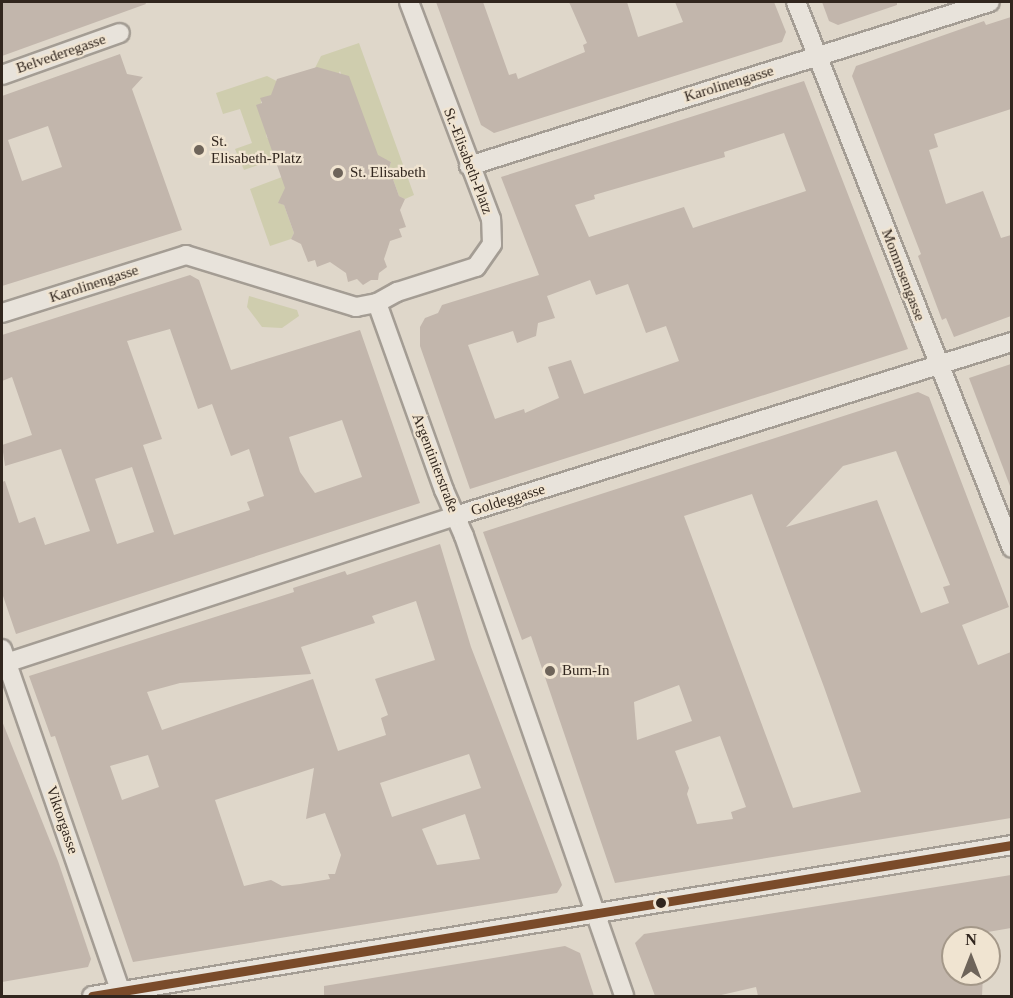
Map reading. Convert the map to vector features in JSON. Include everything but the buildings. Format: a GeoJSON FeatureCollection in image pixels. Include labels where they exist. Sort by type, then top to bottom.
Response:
{"type":"FeatureCollection","features":[{"type":"Feature","properties":{"kind":"street","name":"St.-Elisabeth-Platz"},"geometry":{"type":"LineString","coordinates":[[186,255],[350,305],[377,303],[397,292],[470,270],[483,261],[492,244],[492,227],[409,2]]}},
{"type":"Feature","properties":{"kind":"street","name":"Mommsengasse"},"geometry":{"type":"LineString","coordinates":[[796,2],[1011,548]]}},
{"type":"Feature","properties":{"kind":"street","name":"Karolinengasse"},"geometry":{"type":"LineString","coordinates":[[469,166],[990,2]]}},
{"type":"Feature","properties":{"kind":"street","name":"Belvederegasse"},"geometry":{"type":"LineString","coordinates":[[2,75],[120,33]]}},
{"type":"Feature","properties":{"kind":"street","name":"Karolinengasse"},"geometry":{"type":"LineString","coordinates":[[2,313],[186,255]]}},
{"type":"Feature","properties":{"kind":"street","name":"Argentinierstraße"},"geometry":{"type":"LineString","coordinates":[[377,303],[455,516],[624,996]]}},
{"type":"Feature","properties":{"kind":"street","name":"Goldeggasse"},"geometry":{"type":"LineString","coordinates":[[4,656],[1011,342]]}},
{"type":"Feature","properties":{"kind":"street","name":"Viktorgasse"},"geometry":{"type":"LineString","coordinates":[[4,656],[122,992]]}},
{"type":"Feature","properties":{"kind":"street"},"geometry":{"type":"LineString","coordinates":[[92,996],[1011,845]]}},
{"type":"Feature","properties":{"kind":"shaded area"},"geometry":{"type":"Polygon","coordinates":[[[359,43],[414,195],[405,199],[399,196],[389,168],[391,162],[387,160],[377,169],[340,71],[337,76],[312,74],[321,56],[359,43]]]}},
{"type":"Feature","properties":{"kind":"shaded area"},"geometry":{"type":"Polygon","coordinates":[[[267,76],[284,85],[287,91],[261,99],[261,106],[257,108],[262,111],[271,132],[266,134],[267,138],[272,136],[275,159],[244,170],[235,149],[252,143],[240,109],[223,114],[216,93],[267,76]]]}},
{"type":"Feature","properties":{"kind":"shaded area"},"geometry":{"type":"Polygon","coordinates":[[[282,177],[294,198],[279,203],[284,205],[294,233],[291,239],[270,246],[250,189],[282,177]]]}},
{"type":"Feature","properties":{"kind":"shaded area"},"geometry":{"type":"Polygon","coordinates":[[[249,296],[297,310],[299,316],[282,328],[262,327],[247,307],[249,296]]]}},
{"type":"Feature","properties":{"kind":"transit line"},"geometry":{"type":"LineString","coordinates":[[92,996],[1012,845]]}},
{"type":"Feature","properties":{"kind":"place","name":"St. Elisabeth-Platz"},"geometry":{"type":"Point","coordinates":[199,150]}},
{"type":"Feature","properties":{"kind":"place","name":"St. Elisabeth"},"geometry":{"type":"Point","coordinates":[338,173]}},
{"type":"Feature","properties":{"kind":"place","name":"Burn-In"},"geometry":{"type":"Point","coordinates":[550,671]}}]}
